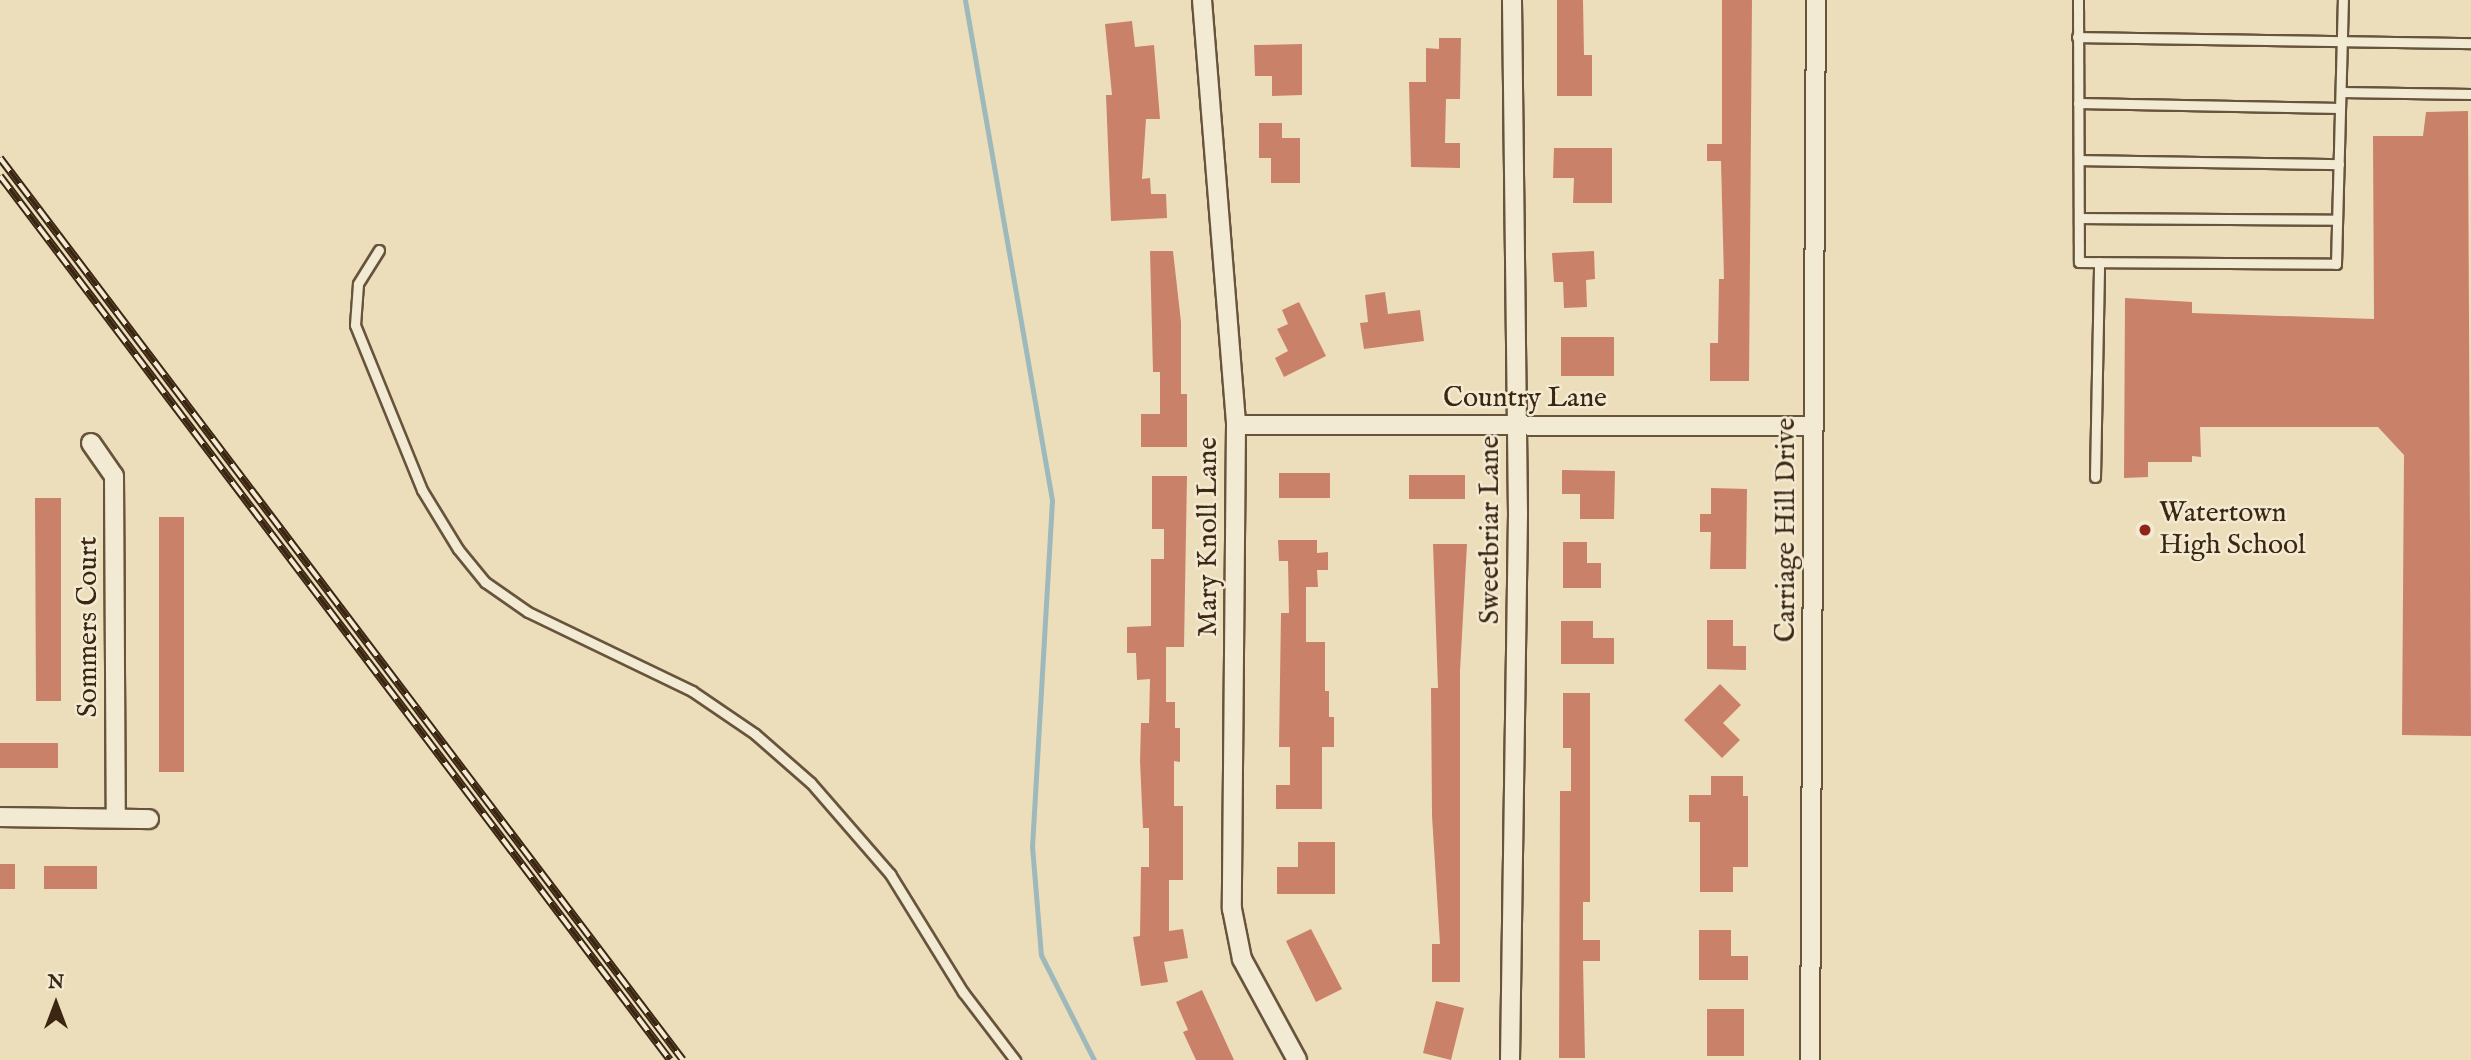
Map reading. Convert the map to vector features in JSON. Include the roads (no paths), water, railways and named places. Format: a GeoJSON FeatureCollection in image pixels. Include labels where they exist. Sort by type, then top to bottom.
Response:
{"type":"FeatureCollection","features":[{"type":"Feature","properties":{"kind":"street","name":"Mary Knoll Lane"},"geometry":{"type":"LineString","coordinates":[[1202,0],[1236,425],[1234,937],[1297,1060]]}},
{"type":"Feature","properties":{"kind":"street","name":"Sweetbriar Lane"},"geometry":{"type":"LineString","coordinates":[[1510,1060],[1518,425],[1512,0]]}},
{"type":"Feature","properties":{"kind":"street","name":"Carriage Hill Drive"},"geometry":{"type":"LineString","coordinates":[[1811,1060],[1816,0]]}},
{"type":"Feature","properties":{"kind":"street","name":"Country Lane"},"geometry":{"type":"LineString","coordinates":[[1236,425],[1814,426]]}},
{"type":"Feature","properties":{"kind":"street","name":"Sommers Court"},"geometry":{"type":"LineString","coordinates":[[91,443],[114,476],[116,818]]}},
{"type":"Feature","properties":{"kind":"street"},"geometry":{"type":"LineString","coordinates":[[0,817],[149,818]]}},
{"type":"Feature","properties":{"kind":"lane"},"geometry":{"type":"LineString","coordinates":[[2078,0],[2080,262],[2336,264],[2343,0]]}},
{"type":"Feature","properties":{"kind":"lane"},"geometry":{"type":"LineString","coordinates":[[2077,37],[2471,43]]}},
{"type":"Feature","properties":{"kind":"lane"},"geometry":{"type":"LineString","coordinates":[[2340,92],[2471,94]]}},
{"type":"Feature","properties":{"kind":"lane"},"geometry":{"type":"LineString","coordinates":[[2078,103],[2340,108]]}},
{"type":"Feature","properties":{"kind":"lane"},"geometry":{"type":"LineString","coordinates":[[2079,160],[2339,164]]}},
{"type":"Feature","properties":{"kind":"lane"},"geometry":{"type":"LineString","coordinates":[[2079,218],[2337,220]]}},
{"type":"Feature","properties":{"kind":"lane"},"geometry":{"type":"LineString","coordinates":[[379,250],[358,284],[355,325],[422,490],[458,549],[485,582],[528,612],[692,691],[755,734],[811,783],[890,874],[963,992],[1015,1060]]}},
{"type":"Feature","properties":{"kind":"lane"},"geometry":{"type":"LineString","coordinates":[[2095,477],[2099,262]]}},
{"type":"Feature","properties":{"kind":"waterway"},"geometry":{"type":"LineString","coordinates":[[965,0],[1052,500],[1032,846],[1041,955],[1094,1060]]}},
{"type":"Feature","properties":{"kind":"railway"},"geometry":{"type":"LineString","coordinates":[[0,158],[683,1060]]}},
{"type":"Feature","properties":{"kind":"railway"},"geometry":{"type":"LineString","coordinates":[[0,176],[670,1060]]}},
{"type":"Feature","properties":{"kind":"place","name":"Watertown High School"},"geometry":{"type":"Point","coordinates":[2145,530]}}]}
